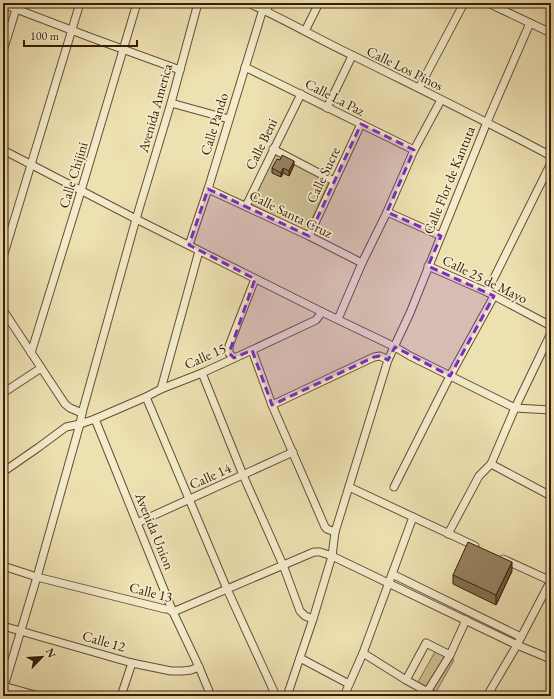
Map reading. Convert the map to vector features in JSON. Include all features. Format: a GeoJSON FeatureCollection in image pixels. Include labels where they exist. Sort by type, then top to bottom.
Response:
{"type":"FeatureCollection","features":[{"type":"Feature","properties":{"kind":"street"},"geometry":{"type":"LineString","coordinates":[[3,257],[80,3]]}},
{"type":"Feature","properties":{"kind":"street","name":"Calle Chijini"},"geometry":{"type":"LineString","coordinates":[[32,353],[137,3]]}},
{"type":"Feature","properties":{"kind":"street","name":"Avenida America"},"geometry":{"type":"LineString","coordinates":[[3,687],[37,577],[198,3]]}},
{"type":"Feature","properties":{"kind":"street","name":"Calle Los Pinos"},"geometry":{"type":"LineString","coordinates":[[248,3],[265,10],[352,56],[487,122],[551,156]]}},
{"type":"Feature","properties":{"kind":"street","name":"Calle Pando"},"geometry":{"type":"LineString","coordinates":[[189,246],[208,189],[244,67],[269,3]]}},
{"type":"Feature","properties":{"kind":"street"},"geometry":{"type":"LineString","coordinates":[[305,31],[319,3]]}},
{"type":"Feature","properties":{"kind":"street"},"geometry":{"type":"LineString","coordinates":[[419,88],[464,3]]}},
{"type":"Feature","properties":{"kind":"street"},"geometry":{"type":"LineString","coordinates":[[488,3],[551,33]]}},
{"type":"Feature","properties":{"kind":"street"},"geometry":{"type":"LineString","coordinates":[[3,4],[17,6],[72,30],[180,70]]}},
{"type":"Feature","properties":{"kind":"street"},"geometry":{"type":"LineString","coordinates":[[3,51],[17,6]]}},
{"type":"Feature","properties":{"kind":"street","name":"Calle Flor de Kantuta"},"geometry":{"type":"LineString","coordinates":[[287,696],[332,556],[335,532],[388,360],[410,313],[487,122],[530,23]]}},
{"type":"Feature","properties":{"kind":"street"},"geometry":{"type":"LineString","coordinates":[[327,108],[352,56]]}},
{"type":"Feature","properties":{"kind":"street","name":"Calle La Paz"},"geometry":{"type":"LineString","coordinates":[[244,67],[414,150]]}},
{"type":"Feature","properties":{"kind":"street","name":"Calle Beni"},"geometry":{"type":"LineString","coordinates":[[246,206],[301,94]]}},
{"type":"Feature","properties":{"kind":"street"},"geometry":{"type":"LineString","coordinates":[[338,319],[414,150],[441,100]]}},
{"type":"Feature","properties":{"kind":"street"},"geometry":{"type":"LineString","coordinates":[[171,103],[229,119]]}},
{"type":"Feature","properties":{"kind":"street","name":"Calle Sucre"},"geometry":{"type":"LineString","coordinates":[[309,236],[361,124]]}},
{"type":"Feature","properties":{"kind":"street"},"geometry":{"type":"LineString","coordinates":[[273,149],[334,181]]}},
{"type":"Feature","properties":{"kind":"street"},"geometry":{"type":"LineString","coordinates":[[3,150],[136,220],[395,347],[515,408],[551,410]]}},
{"type":"Feature","properties":{"kind":"street"},"geometry":{"type":"LineString","coordinates":[[394,487],[490,294],[551,163]]}},
{"type":"Feature","properties":{"kind":"street","name":"Calle Santa Cruz"},"geometry":{"type":"LineString","coordinates":[[208,189],[309,236],[362,263]]}},
{"type":"Feature","properties":{"kind":"street"},"geometry":{"type":"LineString","coordinates":[[387,212],[441,236]]}},
{"type":"Feature","properties":{"kind":"street"},"geometry":{"type":"LineString","coordinates":[[161,389],[199,251]]}},
{"type":"Feature","properties":{"kind":"street","name":"Calle 25 de Mayo"},"geometry":{"type":"LineString","coordinates":[[428,266],[550,322]]}},
{"type":"Feature","properties":{"kind":"street"},"geometry":{"type":"LineString","coordinates":[[234,358],[229,353],[229,346],[255,279]]}},
{"type":"Feature","properties":{"kind":"street"},"geometry":{"type":"LineString","coordinates":[[3,310],[6,322],[32,353],[65,404],[82,413]]}},
{"type":"Feature","properties":{"kind":"street","name":"Calle 15"},"geometry":{"type":"LineString","coordinates":[[80,424],[202,373],[252,350],[316,320],[322,312]]}},
{"type":"Feature","properties":{"kind":"street"},"geometry":{"type":"LineString","coordinates":[[448,534],[479,476],[491,464],[515,408],[551,333]]}},
{"type":"Feature","properties":{"kind":"street"},"geometry":{"type":"LineString","coordinates":[[252,350],[272,405],[325,527],[335,532]]}},
{"type":"Feature","properties":{"kind":"street"},"geometry":{"type":"LineString","coordinates":[[272,405],[374,358],[380,356],[388,360]]}},
{"type":"Feature","properties":{"kind":"street"},"geometry":{"type":"LineString","coordinates":[[3,393],[41,368]]}},
{"type":"Feature","properties":{"kind":"street"},"geometry":{"type":"LineString","coordinates":[[202,373],[243,475],[283,565],[300,611],[305,616],[313,619]]}},
{"type":"Feature","properties":{"kind":"street"},"geometry":{"type":"LineString","coordinates":[[146,397],[227,589],[276,696]]}},
{"type":"Feature","properties":{"kind":"street","name":"Avenida Union"},"geometry":{"type":"LineString","coordinates":[[95,419],[173,612],[211,696]]}},
{"type":"Feature","properties":{"kind":"street"},"geometry":{"type":"LineString","coordinates":[[3,472],[66,427],[80,424]]}},
{"type":"Feature","properties":{"kind":"street","name":"Calle 14"},"geometry":{"type":"LineString","coordinates":[[137,523],[292,452]]}},
{"type":"Feature","properties":{"kind":"street"},"geometry":{"type":"LineString","coordinates":[[491,464],[551,496]]}},
{"type":"Feature","properties":{"kind":"street"},"geometry":{"type":"LineString","coordinates":[[349,487],[482,549]]}},
{"type":"Feature","properties":{"kind":"street"},"geometry":{"type":"LineString","coordinates":[[344,696],[389,583],[413,517]]}},
{"type":"Feature","properties":{"kind":"street","name":"Calle 13"},"geometry":{"type":"LineString","coordinates":[[3,566],[37,577],[168,609],[173,612],[314,552],[320,552],[332,556],[517,645],[551,659]]}},
{"type":"Feature","properties":{"kind":"street"},"geometry":{"type":"LineString","coordinates":[[487,696],[517,645],[551,581],[496,556]]}},
{"type":"Feature","properties":{"kind":"street"},"geometry":{"type":"LineString","coordinates":[[392,574],[521,637]]}},
{"type":"Feature","properties":{"kind":"street"},"geometry":{"type":"LineString","coordinates":[[427,692],[450,655],[466,620]]}},
{"type":"Feature","properties":{"kind":"street","name":"Calle 12"},"geometry":{"type":"LineString","coordinates":[[3,626],[132,663],[183,672],[199,668]]}},
{"type":"Feature","properties":{"kind":"street"},"geometry":{"type":"LineString","coordinates":[[406,680],[426,643],[450,655]]}},
{"type":"Feature","properties":{"kind":"street"},"geometry":{"type":"LineString","coordinates":[[362,653],[435,696]]}},
{"type":"Feature","properties":{"kind":"street"},"geometry":{"type":"LineString","coordinates":[[300,658],[349,684]]}},
{"type":"Feature","properties":{"kind":"street"},"geometry":{"type":"LineString","coordinates":[[121,696],[132,663]]}},
{"type":"Feature","properties":{"kind":"street"},"geometry":{"type":"LineString","coordinates":[[3,687],[39,696]]}},
{"type":"Feature","properties":{"kind":"highlighted area"},"geometry":{"type":"Polygon","coordinates":[[[361,124],[414,150],[387,212],[441,236],[428,266],[494,296],[450,376],[395,347],[388,360],[380,356],[374,357],[272,405],[252,350],[234,358],[229,353],[255,279],[189,245],[208,189],[309,236],[361,124]]]}},
{"type":"Feature","properties":{"kind":"shaded area"},"geometry":{"type":"Polygon","coordinates":[[[276,154],[329,182],[306,232],[251,204],[276,154]]]}},
{"type":"Feature","properties":{"kind":"shaded area"},"geometry":{"type":"Polygon","coordinates":[[[436,650],[454,660],[436,692],[418,682],[436,650]]]}},
{"type":"Feature","properties":{"kind":"building"},"geometry":{"type":"Polygon","coordinates":[[[282,155],[294,161],[289,171],[283,168],[281,173],[272,168],[277,159],[280,160],[282,155]]]}},
{"type":"Feature","properties":{"kind":"building"},"geometry":{"type":"Polygon","coordinates":[[[468,542],[512,562],[496,595],[453,575],[468,542]]]}}]}
